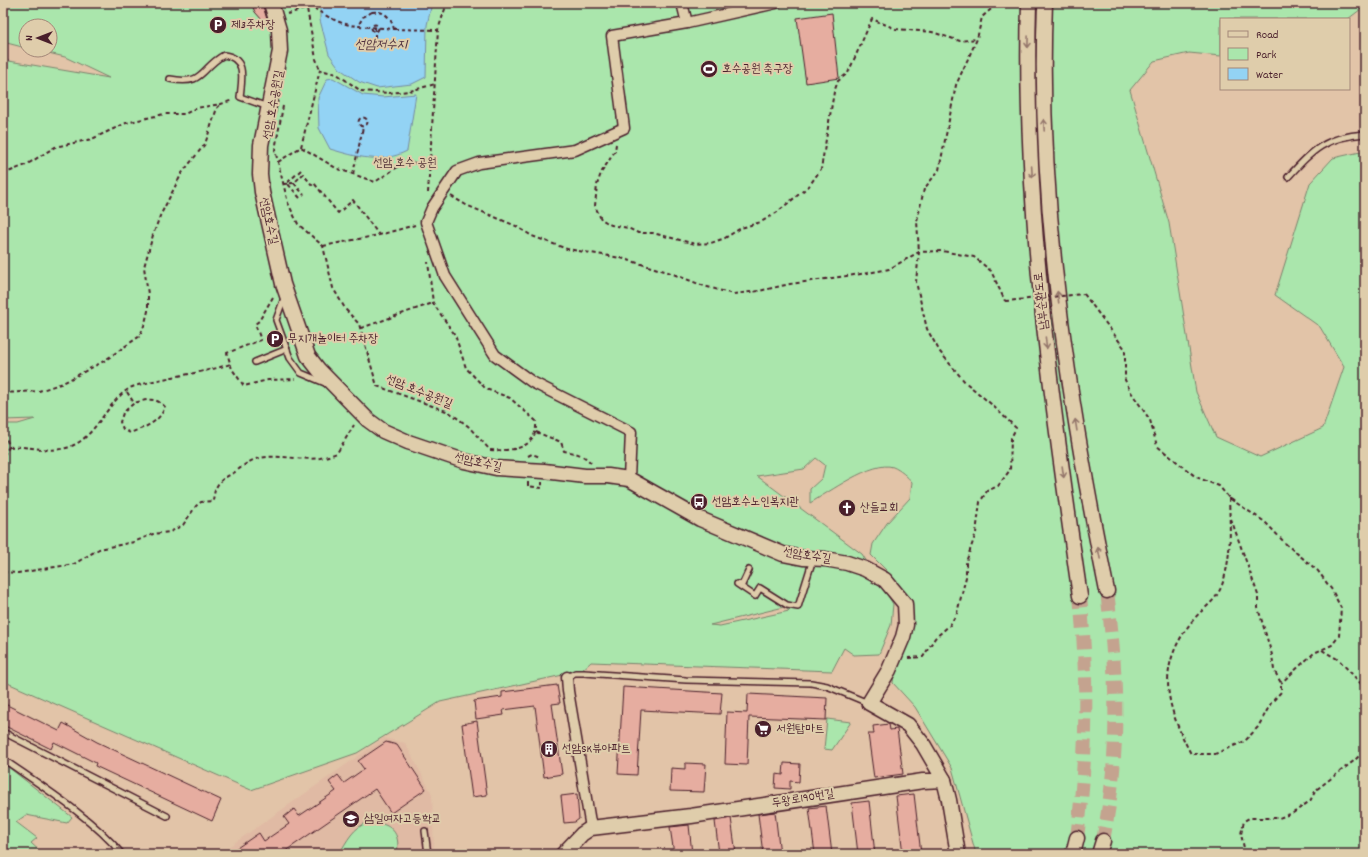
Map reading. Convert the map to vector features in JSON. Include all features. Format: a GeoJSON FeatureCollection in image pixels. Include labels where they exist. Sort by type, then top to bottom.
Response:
{"type":"FeatureCollection","features":[{"type":"Feature","properties":{"kind":"street","name":"선암호수길"},"geometry":{"type":"LineString","coordinates":[[271,3],[279,30],[280,51],[261,145],[261,186],[266,215],[286,291],[308,356],[335,387],[368,420],[382,431],[408,442],[464,461],[496,468],[544,471],[585,476],[608,476],[629,479],[714,525],[783,554],[847,563],[865,568],[885,580],[905,604],[906,625],[898,650],[889,670],[869,703]]}},
{"type":"Feature","properties":{"kind":"street"},"geometry":{"type":"LineString","coordinates":[[682,3],[687,23]]}},
{"type":"Feature","properties":{"kind":"street"},"geometry":{"type":"LineString","coordinates":[[629,479],[630,432],[532,382],[495,355],[445,276],[426,222],[432,208],[458,171],[479,162],[575,150],[624,128],[612,36],[687,23],[776,3]]}},
{"type":"Feature","properties":{"kind":"street","name":"남부순환도로"},"geometry":{"type":"LineString","coordinates":[[1029,3],[1029,131],[1041,290],[1057,434],[1080,596]]}},
{"type":"Feature","properties":{"kind":"street","name":"남부순환도로"},"geometry":{"type":"LineString","coordinates":[[1045,3],[1043,75],[1044,129],[1057,288],[1074,415],[1107,591]]}},
{"type":"Feature","properties":{"kind":"street"},"geometry":{"type":"LineString","coordinates":[[563,854],[582,834],[591,828],[568,691],[567,677]]}},
{"type":"Feature","properties":{"kind":"street"},"geometry":{"type":"LineString","coordinates":[[869,703],[908,725],[922,744],[944,780],[958,854]]}},
{"type":"Feature","properties":{"kind":"street","name":"두왕로190번길"},"geometry":{"type":"LineString","coordinates":[[591,828],[691,816],[923,781],[944,780]]}},
{"type":"Feature","properties":{"kind":"street"},"geometry":{"type":"LineString","coordinates":[[1073,854],[1077,838]]}},
{"type":"Feature","properties":{"kind":"lane"},"geometry":{"type":"LineString","coordinates":[[170,79],[184,82],[200,77],[214,60],[224,54],[231,56],[240,63],[243,74],[240,97],[269,108]]}},
{"type":"Feature","properties":{"kind":"lane"},"geometry":{"type":"LineString","coordinates":[[1288,177],[1319,146],[1333,140],[1365,134]]}},
{"type":"Feature","properties":{"kind":"lane"},"geometry":{"type":"LineString","coordinates":[[286,291],[276,320],[290,358],[301,373],[335,387]]}},
{"type":"Feature","properties":{"kind":"lane"},"geometry":{"type":"LineString","coordinates":[[255,362],[287,349]]}},
{"type":"Feature","properties":{"kind":"lane"},"geometry":{"type":"LineString","coordinates":[[749,570],[742,585],[737,584],[755,596],[760,588],[788,605],[798,607],[813,558]]}},
{"type":"Feature","properties":{"kind":"lane"},"geometry":{"type":"LineString","coordinates":[[567,677],[574,673],[584,673],[686,680],[811,683],[827,686],[869,703]]}},
{"type":"Feature","properties":{"kind":"lane"},"geometry":{"type":"LineString","coordinates":[[3,732],[167,816]]}},
{"type":"Feature","properties":{"kind":"lane"},"geometry":{"type":"LineString","coordinates":[[3,759],[86,821],[102,834],[122,854]]}},
{"type":"Feature","properties":{"kind":"lane"},"geometry":{"type":"LineString","coordinates":[[425,831],[428,854]]}},
{"type":"Feature","properties":{"kind":"path"},"geometry":{"type":"LineString","coordinates":[[278,162],[301,147],[320,70],[316,59],[306,3]]}},
{"type":"Feature","properties":{"kind":"path"},"geometry":{"type":"LineString","coordinates":[[427,200],[438,30],[447,3]]}},
{"type":"Feature","properties":{"kind":"path"},"geometry":{"type":"LineString","coordinates":[[898,650],[908,658],[922,657],[935,638],[950,625],[957,613],[959,600],[966,577],[966,562],[976,534],[980,502],[987,491],[998,486],[1010,470],[1011,438],[1016,428],[955,372],[940,352],[927,329],[916,282],[919,252],[917,221],[924,189],[939,170],[956,85],[976,39],[982,17],[998,3]]}},
{"type":"Feature","properties":{"kind":"path"},"geometry":{"type":"LineString","coordinates":[[287,14],[312,7],[330,19],[348,26],[379,29],[438,30]]}},
{"type":"Feature","properties":{"kind":"path"},"geometry":{"type":"LineString","coordinates":[[285,9],[288,19]]}},
{"type":"Feature","properties":{"kind":"path"},"geometry":{"type":"LineString","coordinates":[[358,26],[367,14],[376,12],[386,15],[394,29]]}},
{"type":"Feature","properties":{"kind":"path"},"geometry":{"type":"LineString","coordinates":[[617,131],[615,151],[601,173],[597,185],[595,206],[601,219],[611,225],[628,228],[638,233],[653,233],[695,244],[711,243],[725,238],[741,228],[766,219],[776,213],[809,186],[821,169],[834,92],[838,81],[848,73],[872,19],[896,29],[932,32],[960,41],[976,39]]}},
{"type":"Feature","properties":{"kind":"path"},"geometry":{"type":"LineString","coordinates":[[372,28],[376,24],[379,29]]}},
{"type":"Feature","properties":{"kind":"path"},"geometry":{"type":"LineString","coordinates":[[372,28],[376,32]]}},
{"type":"Feature","properties":{"kind":"path"},"geometry":{"type":"LineString","coordinates":[[375,41],[376,28]]}},
{"type":"Feature","properties":{"kind":"path"},"geometry":{"type":"LineString","coordinates":[[376,32],[379,29]]}},
{"type":"Feature","properties":{"kind":"path"},"geometry":{"type":"LineString","coordinates":[[368,45],[368,41],[381,41],[381,46]]}},
{"type":"Feature","properties":{"kind":"path"},"geometry":{"type":"LineString","coordinates":[[320,70],[337,74],[361,90],[388,93],[403,92],[435,84]]}},
{"type":"Feature","properties":{"kind":"path"},"geometry":{"type":"LineString","coordinates":[[3,174],[26,165],[55,147],[92,139],[126,124],[164,114],[185,114],[196,108],[221,104],[240,97]]}},
{"type":"Feature","properties":{"kind":"path","name":"선암 호수공원길"},"geometry":{"type":"LineString","coordinates":[[284,103],[275,150],[288,204],[298,224],[323,246],[333,288],[346,310],[361,328],[377,386],[449,412],[468,426],[490,450],[509,451],[528,444],[536,432]]}},
{"type":"Feature","properties":{"kind":"path"},"geometry":{"type":"LineString","coordinates":[[3,393],[39,391],[63,383],[104,361],[140,336],[146,323],[148,310],[148,294],[144,267],[153,235],[160,216],[182,173],[205,144],[217,108],[221,104]]}},
{"type":"Feature","properties":{"kind":"path"},"geometry":{"type":"LineString","coordinates":[[353,174],[363,127],[366,126],[368,122],[364,118],[359,122],[363,127]]}},
{"type":"Feature","properties":{"kind":"path"},"geometry":{"type":"LineString","coordinates":[[301,147],[336,168],[375,182],[405,162],[430,164]]}},
{"type":"Feature","properties":{"kind":"path"},"geometry":{"type":"LineString","coordinates":[[287,184],[302,169]]}},
{"type":"Feature","properties":{"kind":"path"},"geometry":{"type":"LineString","coordinates":[[283,184],[294,183],[303,174],[312,185],[314,182],[338,213],[353,200],[379,235]]}},
{"type":"Feature","properties":{"kind":"path"},"geometry":{"type":"LineString","coordinates":[[294,183],[304,195]]}},
{"type":"Feature","properties":{"kind":"path"},"geometry":{"type":"LineString","coordinates":[[287,184],[300,198]]}},
{"type":"Feature","properties":{"kind":"path"},"geometry":{"type":"LineString","coordinates":[[444,190],[466,205],[516,226],[532,236],[567,249],[620,258],[668,272],[704,286],[734,294],[889,269],[919,252],[942,252],[974,257],[991,271],[1005,301],[1084,294],[1126,349],[1124,367],[1126,380],[1131,392],[1150,420],[1157,446],[1196,477],[1219,486],[1229,498],[1265,522],[1287,545],[1315,568],[1332,590],[1341,608],[1339,636],[1332,644],[1314,654],[1281,683]]}},
{"type":"Feature","properties":{"kind":"path"},"geometry":{"type":"LineString","coordinates":[[323,246],[379,235],[426,222]]}},
{"type":"Feature","properties":{"kind":"path"},"geometry":{"type":"LineString","coordinates":[[428,258],[433,303],[455,335],[466,368],[486,389],[510,398],[536,421],[536,432],[561,442],[564,451],[579,453],[594,464]]}},
{"type":"Feature","properties":{"kind":"path"},"geometry":{"type":"LineString","coordinates":[[361,328],[433,303]]}},
{"type":"Feature","properties":{"kind":"path"},"geometry":{"type":"LineString","coordinates":[[9,447],[47,451],[68,448],[83,439],[95,428],[117,400],[130,388],[157,380],[213,370],[230,364]]}},
{"type":"Feature","properties":{"kind":"path"},"geometry":{"type":"LineString","coordinates":[[127,392],[134,403]]}},
{"type":"Feature","properties":{"kind":"path"},"geometry":{"type":"LineString","coordinates":[[154,399],[159,400],[165,407],[162,416],[145,428],[130,433],[123,429],[120,422],[123,413],[134,403],[154,399]]}},
{"type":"Feature","properties":{"kind":"path"},"geometry":{"type":"LineString","coordinates":[[3,572],[18,573],[74,564],[98,549],[134,542],[153,534],[170,532],[183,525],[196,506],[201,502],[213,501],[214,491],[218,483],[226,475],[234,472],[245,464],[256,459],[275,456],[319,458],[338,453],[353,428],[359,412]]}},
{"type":"Feature","properties":{"kind":"path"},"geometry":{"type":"LineString","coordinates":[[3,426],[9,447],[3,456]]}},
{"type":"Feature","properties":{"kind":"path"},"geometry":{"type":"LineString","coordinates":[[1229,498],[1230,556],[1222,585],[1214,601],[1195,618],[1181,635],[1170,662],[1167,687],[1174,715],[1191,754],[1215,754],[1245,741],[1258,727],[1270,703],[1280,692],[1281,683],[1274,670],[1272,655],[1258,608],[1258,595],[1230,516]]}},
{"type":"Feature","properties":{"kind":"path"},"geometry":{"type":"LineString","coordinates":[[1322,650],[1339,660],[1365,688]]}},
{"type":"Feature","properties":{"kind":"path"},"geometry":{"type":"LineString","coordinates":[[1243,854],[1244,848],[1241,834],[1244,821],[1249,818],[1279,818],[1293,813],[1310,801],[1316,790],[1356,760],[1365,750]]}},
{"type":"Feature","properties":{"kind":"shaded area","name":"삼일여자고등학교"},"geometry":{"type":"Polygon","coordinates":[[[384,738],[405,743],[432,794],[434,854],[224,854],[223,851],[384,738]]]}},
{"type":"Feature","properties":{"kind":"green space","name":"선암 호수 공원"},"geometry":{"type":"Polygon","coordinates":[[[3,3],[1365,3],[1365,6],[1349,18],[1220,18],[1220,56],[1189,53],[1154,61],[1130,90],[1169,223],[1196,392],[1216,437],[1260,457],[1323,428],[1344,367],[1320,327],[1275,295],[1310,183],[1333,158],[1365,151],[1365,854],[976,854],[952,768],[915,707],[893,683],[908,597],[889,573],[871,555],[873,544],[887,523],[910,498],[912,482],[903,473],[893,467],[884,466],[874,468],[839,485],[810,503],[810,489],[822,478],[825,465],[816,458],[804,469],[757,476],[862,554],[893,604],[891,625],[879,654],[854,655],[844,648],[832,671],[591,662],[581,671],[440,702],[357,753],[251,790],[3,681],[3,424],[18,424],[35,419],[3,420],[3,60],[109,78],[65,57],[58,55],[58,18],[18,18],[18,46],[3,42],[3,3]],[[784,607],[710,625],[720,626],[789,611],[784,607]]]}},
{"type":"Feature","properties":{"kind":"green space"},"geometry":{"type":"Polygon","coordinates":[[[827,719],[851,722],[832,750],[824,749],[827,719]]]}},
{"type":"Feature","properties":{"kind":"green space"},"geometry":{"type":"Polygon","coordinates":[[[3,763],[72,817],[67,823],[26,815],[16,822],[37,838],[31,843],[43,854],[3,854],[3,763]]]}},
{"type":"Feature","properties":{"kind":"green space"},"geometry":{"type":"Polygon","coordinates":[[[369,822],[383,824],[393,830],[396,834],[398,846],[397,854],[339,854],[355,831],[363,824],[369,822]]]}},
{"type":"Feature","properties":{"kind":"water","name":"선암저수지"},"geometry":{"type":"Polygon","coordinates":[[[320,3],[432,3],[427,25],[426,77],[412,84],[377,88],[359,82],[340,69],[329,54],[320,20],[320,3]]]}},
{"type":"Feature","properties":{"kind":"water","name":"선암저수지"},"geometry":{"type":"Polygon","coordinates":[[[333,78],[363,95],[383,97],[416,94],[407,151],[388,157],[369,158],[350,155],[330,149],[319,128],[318,98],[327,79],[333,78]]]}},
{"type":"Feature","properties":{"kind":"building"},"geometry":{"type":"Polygon","coordinates":[[[251,3],[262,3],[270,29],[255,12],[251,3]]]}},
{"type":"Feature","properties":{"kind":"building"},"geometry":{"type":"Polygon","coordinates":[[[832,13],[839,78],[806,83],[797,18],[832,13]]]}},
{"type":"Feature","properties":{"kind":"building","name":"선암SK뷰아파트"},"geometry":{"type":"Polygon","coordinates":[[[557,685],[560,703],[552,704],[562,774],[544,777],[535,706],[503,710],[504,715],[476,719],[474,701],[502,697],[502,692],[557,685]]]}},
{"type":"Feature","properties":{"kind":"building"},"geometry":{"type":"Polygon","coordinates":[[[623,687],[722,693],[720,714],[641,710],[637,775],[618,774],[623,687]]]}},
{"type":"Feature","properties":{"kind":"building"},"geometry":{"type":"Polygon","coordinates":[[[748,694],[827,698],[826,720],[749,717],[747,765],[725,764],[727,712],[747,713],[748,694]]]}},
{"type":"Feature","properties":{"kind":"building"},"geometry":{"type":"Polygon","coordinates":[[[3,703],[59,731],[63,723],[97,742],[221,800],[212,821],[95,766],[96,763],[54,742],[51,749],[3,725],[3,703]]]}},
{"type":"Feature","properties":{"kind":"building"},"geometry":{"type":"Polygon","coordinates":[[[477,721],[487,795],[472,797],[462,724],[477,721]]]}},
{"type":"Feature","properties":{"kind":"building"},"geometry":{"type":"Polygon","coordinates":[[[889,724],[890,730],[897,729],[903,774],[874,778],[868,734],[874,734],[873,726],[889,724]]]}},
{"type":"Feature","properties":{"kind":"building"},"geometry":{"type":"Polygon","coordinates":[[[386,742],[397,745],[426,789],[391,813],[375,789],[281,854],[228,854],[259,833],[264,841],[289,824],[284,817],[294,809],[299,816],[336,791],[329,782],[338,775],[344,783],[364,769],[358,761],[386,742]]]}},
{"type":"Feature","properties":{"kind":"building"},"geometry":{"type":"Polygon","coordinates":[[[685,763],[706,764],[704,792],[670,791],[671,768],[685,769],[685,763]]]}},
{"type":"Feature","properties":{"kind":"building"},"geometry":{"type":"Polygon","coordinates":[[[784,763],[800,764],[799,782],[790,781],[790,789],[775,788],[776,774],[783,775],[784,763]]]}},
{"type":"Feature","properties":{"kind":"building"},"geometry":{"type":"Polygon","coordinates":[[[577,794],[579,819],[575,822],[564,823],[561,796],[577,794]]]}},
{"type":"Feature","properties":{"kind":"building"},"geometry":{"type":"Polygon","coordinates":[[[914,794],[921,854],[903,854],[896,796],[914,794]]]}},
{"type":"Feature","properties":{"kind":"building"},"geometry":{"type":"Polygon","coordinates":[[[869,801],[875,854],[858,854],[852,803],[869,801]]]}},
{"type":"Feature","properties":{"kind":"building"},"geometry":{"type":"Polygon","coordinates":[[[826,806],[832,854],[815,854],[809,808],[826,806]]]}},
{"type":"Feature","properties":{"kind":"building"},"geometry":{"type":"Polygon","coordinates":[[[775,812],[780,854],[763,854],[758,814],[775,812]]]}},
{"type":"Feature","properties":{"kind":"building"},"geometry":{"type":"Polygon","coordinates":[[[731,818],[736,854],[719,854],[715,821],[731,818]]]}},
{"type":"Feature","properties":{"kind":"building"},"geometry":{"type":"Polygon","coordinates":[[[689,825],[692,854],[674,854],[670,827],[689,825]]]}},
{"type":"Feature","properties":{"kind":"tunnel"},"geometry":{"type":"LineString","coordinates":[[1103,841],[1109,803],[1115,740],[1114,666],[1107,591]]}},
{"type":"Feature","properties":{"kind":"tunnel"},"geometry":{"type":"LineString","coordinates":[[1077,838],[1083,778],[1085,717],[1083,627],[1080,596]]}},
{"type":"Feature","properties":{"kind":"place","name":"제3주차장"},"geometry":{"type":"Point","coordinates":[218,25]}},
{"type":"Feature","properties":{"kind":"place","name":"호수공원 축구장"},"geometry":{"type":"Point","coordinates":[709,69]}},
{"type":"Feature","properties":{"kind":"place","name":"무지개놀이터 주차장"},"geometry":{"type":"Point","coordinates":[275,339]}},
{"type":"Feature","properties":{"kind":"place","name":"선암호수노인복지관"},"geometry":{"type":"Point","coordinates":[699,502]}},
{"type":"Feature","properties":{"kind":"place","name":"산들교회"},"geometry":{"type":"Point","coordinates":[847,508]}},
{"type":"Feature","properties":{"kind":"place","name":"서원탑마트"},"geometry":{"type":"Point","coordinates":[763,729]}},
{"type":"Feature","properties":{"kind":"place","name":"선암SK뷰아파트"},"geometry":{"type":"Point","coordinates":[549,749]}},
{"type":"Feature","properties":{"kind":"place","name":"삼일여자고등학교"},"geometry":{"type":"Point","coordinates":[351,819]}}]}
